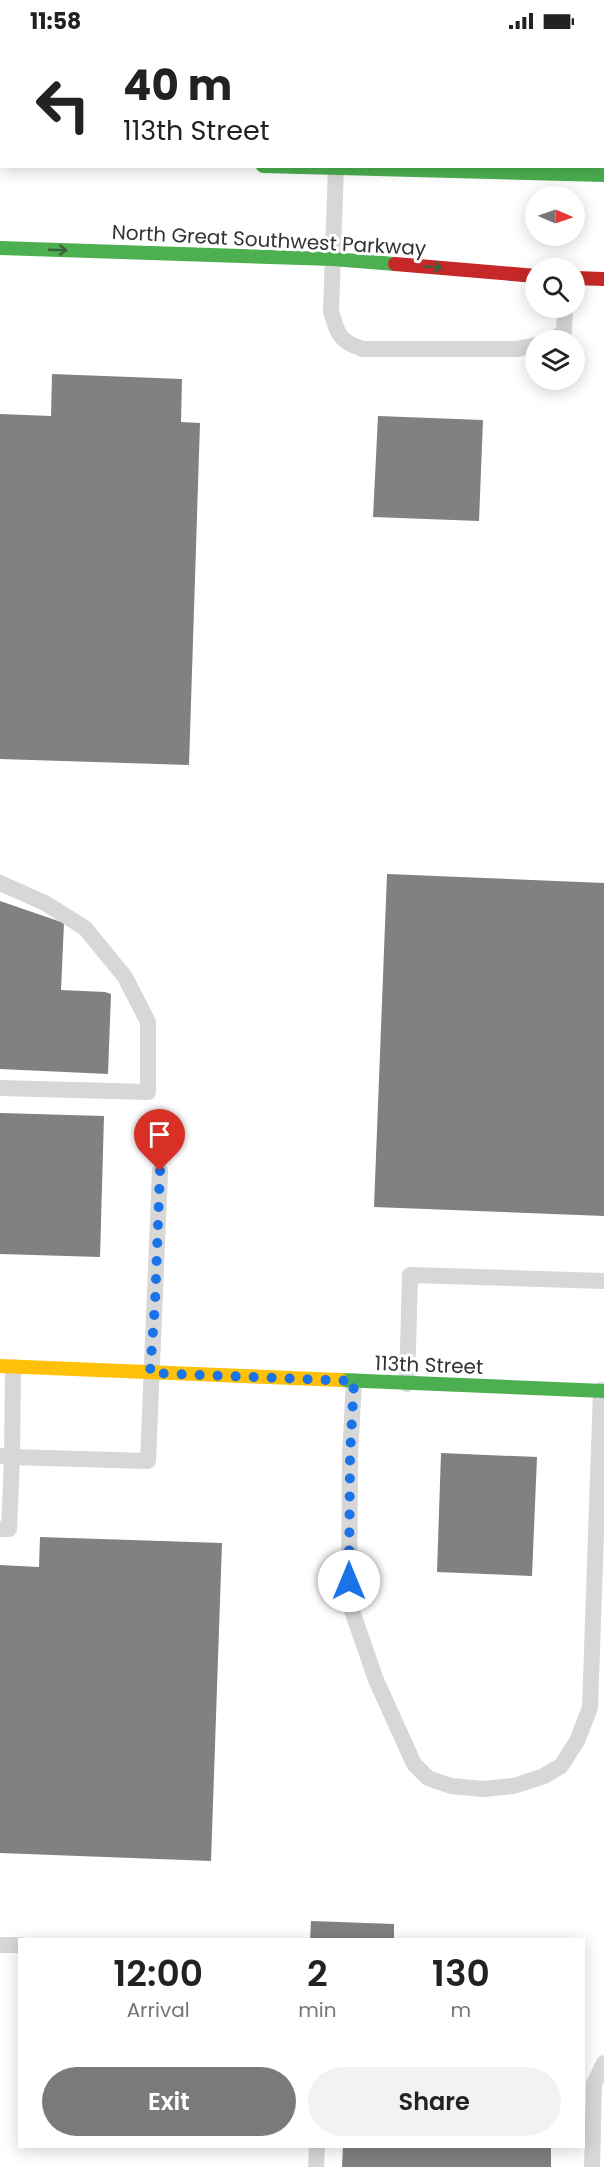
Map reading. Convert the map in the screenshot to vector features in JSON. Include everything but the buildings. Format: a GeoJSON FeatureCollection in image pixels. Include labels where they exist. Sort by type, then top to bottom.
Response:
{"type":"FeatureCollection","features":[{"type":"Feature","properties":{"kind":"main road"},"geometry":{"type":"LineString","coordinates":[[336,168],[604,176]]}},
{"type":"Feature","properties":{"kind":"main road","name":"North Great Southwest Parkway"},"geometry":{"type":"LineString","coordinates":[[0,248],[333,259],[525,275]]}},
{"type":"Feature","properties":{"kind":"main road"},"geometry":{"type":"LineString","coordinates":[[585,278],[604,279]]}},
{"type":"Feature","properties":{"kind":"main road","name":"113th Street"},"geometry":{"type":"LineString","coordinates":[[6,1367],[603,1390]]}},
{"type":"Feature","properties":{"kind":"lane"},"geometry":{"type":"LineString","coordinates":[[336,168],[331,311],[337,333],[352,346],[363,349],[525,347]]}},
{"type":"Feature","properties":{"kind":"lane"},"geometry":{"type":"LineString","coordinates":[[0,883],[45,903],[85,928],[125,977],[148,1022],[148,1092],[0,1088]]}},
{"type":"Feature","properties":{"kind":"lane"},"geometry":{"type":"LineString","coordinates":[[6,1457],[148,1461],[160,1171]]}},
{"type":"Feature","properties":{"kind":"lane"},"geometry":{"type":"LineString","coordinates":[[407,1384],[410,1275],[604,1281]]}},
{"type":"Feature","properties":{"kind":"lane"},"geometry":{"type":"LineString","coordinates":[[0,1529],[9,1529],[6,1367]]}},
{"type":"Feature","properties":{"kind":"lane"},"geometry":{"type":"LineString","coordinates":[[354,1381],[350,1456],[349,1602],[376,1680],[414,1764],[428,1778],[451,1786],[483,1789],[514,1786],[544,1776],[561,1766],[577,1741],[590,1708],[603,1390]]}},
{"type":"Feature","properties":{"kind":"lane"},"geometry":{"type":"LineString","coordinates":[[0,1945],[18,1945]]}},
{"type":"Feature","properties":{"kind":"lane"},"geometry":{"type":"LineString","coordinates":[[592,2167],[594,2084],[604,2063]]}},
{"type":"Feature","properties":{"kind":"lane"},"geometry":{"type":"LineString","coordinates":[[316,2167],[317,2148]]}},
{"type":"Feature","properties":{"kind":"traffic: fast"},"geometry":{"type":"LineString","coordinates":[[339,168],[604,175]]}},
{"type":"Feature","properties":{"kind":"traffic: fast"},"geometry":{"type":"LineString","coordinates":[[0,248],[333,259],[395,264]]}},
{"type":"Feature","properties":{"kind":"traffic: fast"},"geometry":{"type":"LineString","coordinates":[[341,1380],[604,1391]]}},
{"type":"Feature","properties":{"kind":"traffic: slow"},"geometry":{"type":"LineString","coordinates":[[0,1366],[341,1380]]}},
{"type":"Feature","properties":{"kind":"traffic: jam"},"geometry":{"type":"LineString","coordinates":[[395,264],[525,275]]}},
{"type":"Feature","properties":{"kind":"traffic: jam"},"geometry":{"type":"LineString","coordinates":[[585,278],[604,279]]}},
{"type":"Feature","properties":{"kind":"route"},"geometry":{"type":"LineString","coordinates":[[160,1171],[150,1373],[354,1381],[350,1456],[349,1581]]}}]}
